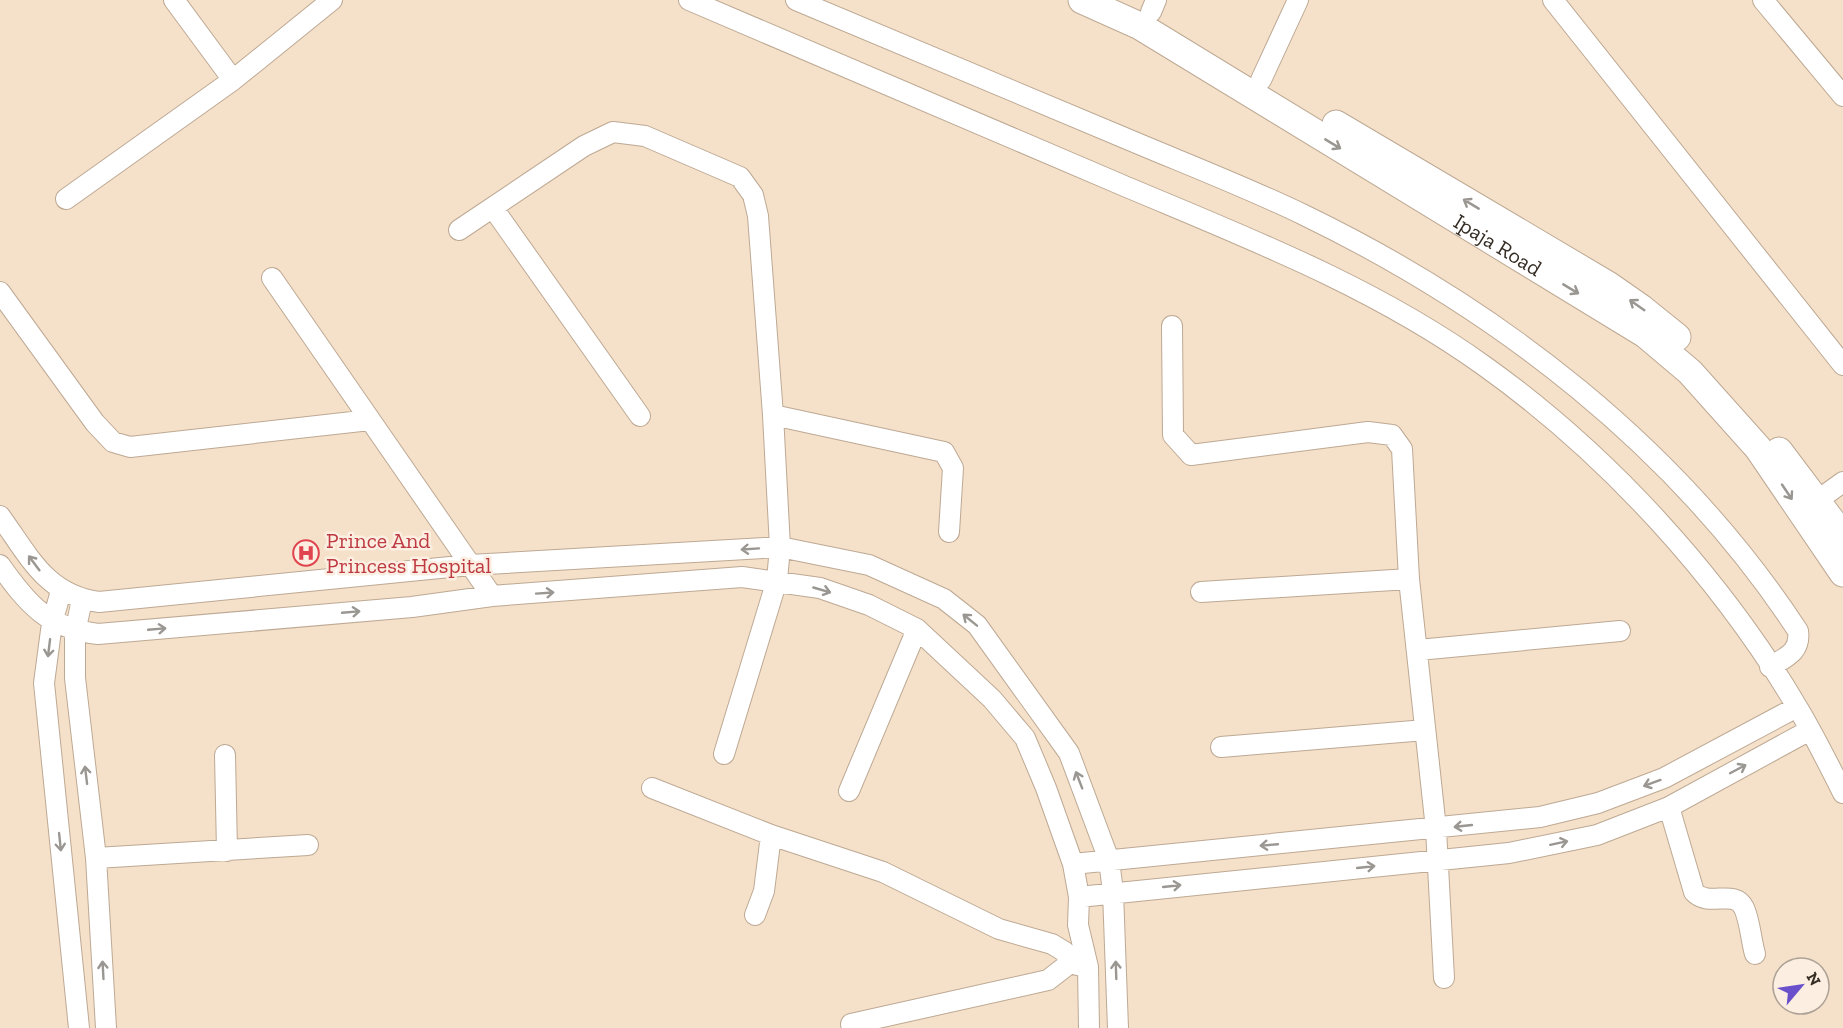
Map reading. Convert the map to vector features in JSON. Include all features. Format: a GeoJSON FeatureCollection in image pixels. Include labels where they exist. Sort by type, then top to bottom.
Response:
{"type":"FeatureCollection","features":[{"type":"Feature","properties":{"kind":"main road","name":"Ipaja Road"},"geometry":{"type":"LineString","coordinates":[[1082,0],[1140,26],[1645,334],[1690,372],[1758,448],[1843,573]]}},
{"type":"Feature","properties":{"kind":"main road","name":"Ipaja Road"},"geometry":{"type":"LineString","coordinates":[[1145,4],[1261,80],[1568,262],[1641,308],[1711,369],[1818,500],[1843,536]]}},
{"type":"Feature","properties":{"kind":"street"},"geometry":{"type":"LineString","coordinates":[[174,0],[233,80]]}},
{"type":"Feature","properties":{"kind":"street"},"geometry":{"type":"LineString","coordinates":[[66,199],[233,80],[332,0]]}},
{"type":"Feature","properties":{"kind":"street"},"geometry":{"type":"LineString","coordinates":[[689,0],[1331,275],[1459,348],[1487,367],[1596,457],[1637,498],[1706,579],[1797,707],[1843,793]]}},
{"type":"Feature","properties":{"kind":"street"},"geometry":{"type":"LineString","coordinates":[[796,0],[1304,215],[1446,293],[1517,341],[1572,383],[1632,435],[1682,483],[1741,552],[1798,631],[1800,641],[1794,652],[1770,667]]}},
{"type":"Feature","properties":{"kind":"street"},"geometry":{"type":"LineString","coordinates":[[1261,80],[1298,0]]}},
{"type":"Feature","properties":{"kind":"street"},"geometry":{"type":"LineString","coordinates":[[1553,0],[1843,365]]}},
{"type":"Feature","properties":{"kind":"street"},"geometry":{"type":"LineString","coordinates":[[1762,0],[1841,88]]}},
{"type":"Feature","properties":{"kind":"street"},"geometry":{"type":"LineString","coordinates":[[459,230],[584,146],[613,132],[645,136],[740,177],[753,195],[758,216],[774,415],[780,547],[777,580],[724,754]]}},
{"type":"Feature","properties":{"kind":"street"},"geometry":{"type":"LineString","coordinates":[[493,208],[640,416]]}},
{"type":"Feature","properties":{"kind":"street"},"geometry":{"type":"LineString","coordinates":[[272,278],[492,596]]}},
{"type":"Feature","properties":{"kind":"street"},"geometry":{"type":"LineString","coordinates":[[0,292],[95,423],[113,442],[130,447],[370,420]]}},
{"type":"Feature","properties":{"kind":"street"},"geometry":{"type":"LineString","coordinates":[[1172,326],[1173,435],[1191,455],[1368,432],[1392,435],[1401,449],[1409,579],[1436,829],[1443,978]]}},
{"type":"Feature","properties":{"kind":"street"},"geometry":{"type":"LineString","coordinates":[[774,415],[944,452],[953,468],[949,532]]}},
{"type":"Feature","properties":{"kind":"street"},"geometry":{"type":"LineString","coordinates":[[1818,500],[1843,482]]}},
{"type":"Feature","properties":{"kind":"street"},"geometry":{"type":"LineString","coordinates":[[0,516],[46,579],[61,591],[82,600],[99,602],[470,565],[780,547],[869,565],[944,599],[977,625],[1069,753],[1109,860],[1113,892],[1118,1028]]}},
{"type":"Feature","properties":{"kind":"street"},"geometry":{"type":"LineString","coordinates":[[0,566],[33,607],[52,622],[75,632],[99,634],[412,607],[492,596],[742,577],[777,580],[820,588],[869,605],[917,628],[992,699],[1024,738],[1046,788],[1072,864],[1078,897],[1079,965],[1089,1028]]}},
{"type":"Feature","properties":{"kind":"street"},"geometry":{"type":"LineString","coordinates":[[1201,592],[1409,579]]}},
{"type":"Feature","properties":{"kind":"street"},"geometry":{"type":"LineString","coordinates":[[61,591],[52,622],[44,683],[79,1028]]}},
{"type":"Feature","properties":{"kind":"street"},"geometry":{"type":"LineString","coordinates":[[82,600],[75,632],[75,678],[96,858],[106,1028]]}},
{"type":"Feature","properties":{"kind":"street"},"geometry":{"type":"LineString","coordinates":[[849,791],[917,628]]}},
{"type":"Feature","properties":{"kind":"street"},"geometry":{"type":"LineString","coordinates":[[1418,650],[1620,631]]}},
{"type":"Feature","properties":{"kind":"street"},"geometry":{"type":"LineString","coordinates":[[1072,864],[1540,817],[1598,802],[1664,778],[1797,707]]}},
{"type":"Feature","properties":{"kind":"street"},"geometry":{"type":"LineString","coordinates":[[1221,747],[1425,729]]}},
{"type":"Feature","properties":{"kind":"street"},"geometry":{"type":"LineString","coordinates":[[1078,897],[1509,854],[1597,835],[1669,807],[1810,730]]}},
{"type":"Feature","properties":{"kind":"street"},"geometry":{"type":"LineString","coordinates":[[225,755],[227,851]]}},
{"type":"Feature","properties":{"kind":"street"},"geometry":{"type":"LineString","coordinates":[[652,788],[771,835],[883,872],[999,929],[1052,944],[1079,965]]}},
{"type":"Feature","properties":{"kind":"street"},"geometry":{"type":"LineString","coordinates":[[1669,807],[1694,892],[1699,897],[1709,900],[1726,897],[1737,900],[1743,907],[1755,954]]}},
{"type":"Feature","properties":{"kind":"street"},"geometry":{"type":"LineString","coordinates":[[755,915],[764,891],[771,835]]}},
{"type":"Feature","properties":{"kind":"street"},"geometry":{"type":"LineString","coordinates":[[96,858],[308,845]]}},
{"type":"Feature","properties":{"kind":"street"},"geometry":{"type":"LineString","coordinates":[[851,1024],[1048,980],[1079,965]]}},
{"type":"Feature","properties":{"kind":"place","name":"Prince And Princess Hospital"},"geometry":{"type":"Point","coordinates":[306,553]}}]}
